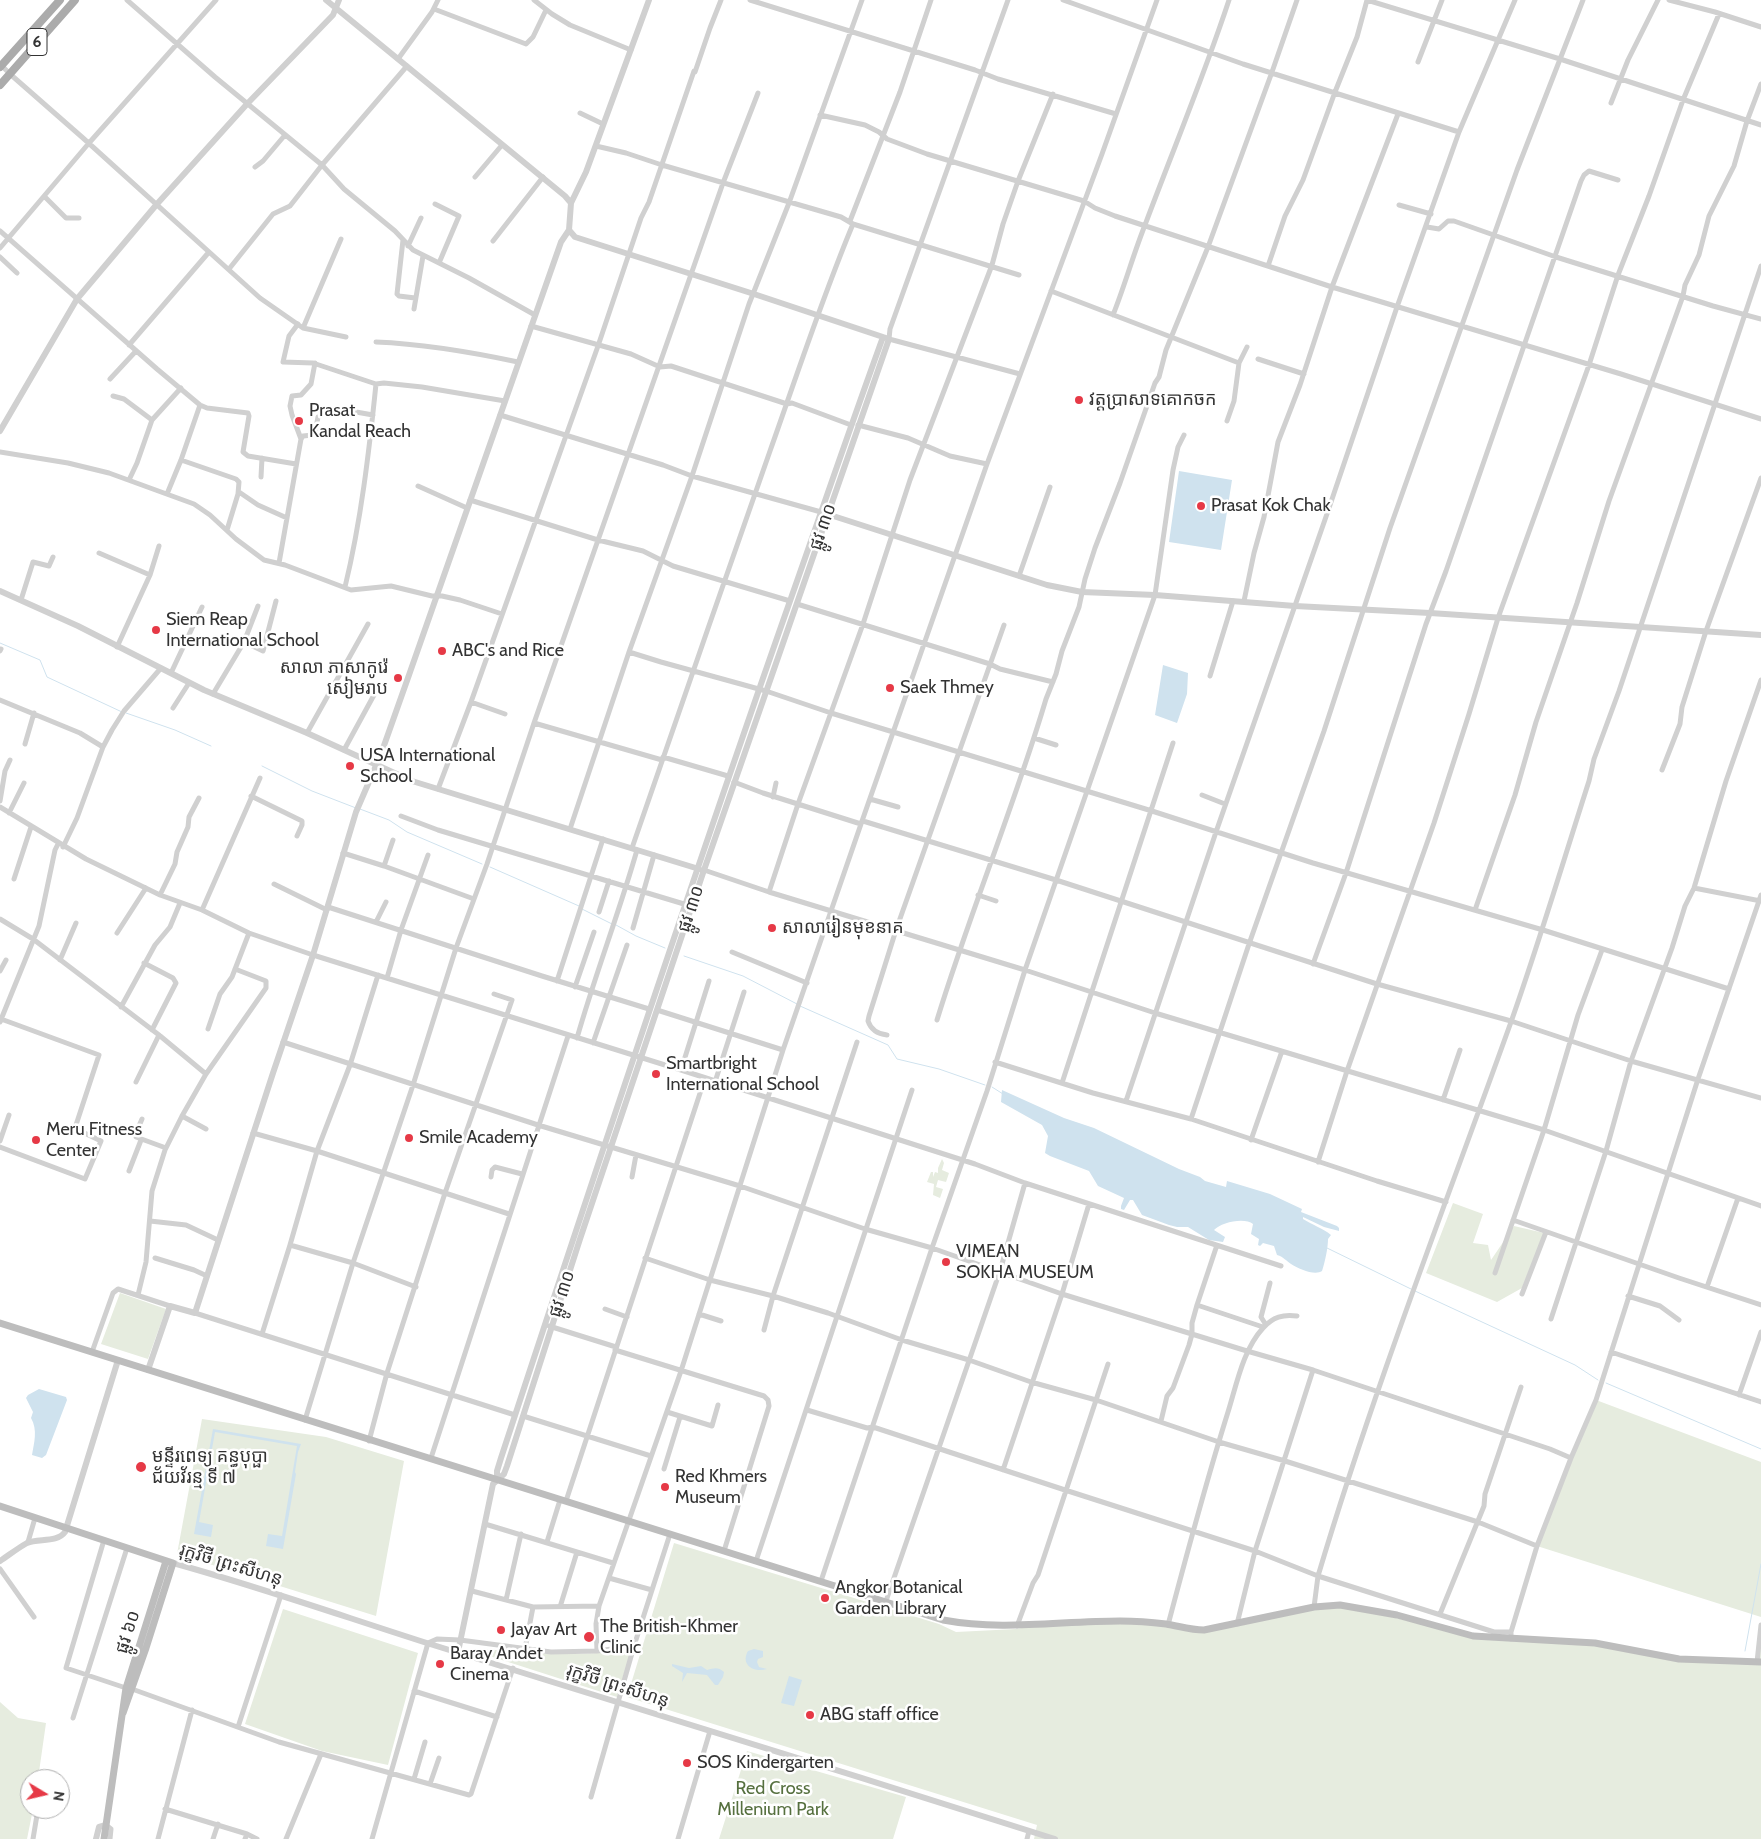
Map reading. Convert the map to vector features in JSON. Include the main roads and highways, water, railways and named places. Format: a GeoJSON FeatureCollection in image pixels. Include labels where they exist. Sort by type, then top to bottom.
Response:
{"type":"FeatureCollection","features":[{"type":"Feature","properties":{"kind":"main road","name":"6"},"geometry":{"type":"LineString","coordinates":[[1,65],[60,0]]}},
{"type":"Feature","properties":{"kind":"main road","name":"6"},"geometry":{"type":"LineString","coordinates":[[0,85],[75,0]]}},
{"type":"Feature","properties":{"kind":"main road"},"geometry":{"type":"LineString","coordinates":[[0,1323],[369,1441],[431,1458],[943,1620],[967,1624],[1017,1626],[1119,1621],[1204,1630],[1314,1607],[1340,1605],[1397,1615],[1473,1636],[1511,1635],[1595,1643],[1678,1659],[1759,1662]]}},
{"type":"Feature","properties":{"kind":"main road","name":"រុក្ខវិថី ព្រះសីហនុ"},"geometry":{"type":"LineString","coordinates":[[0,1506],[170,1562]]}},
{"type":"Feature","properties":{"kind":"main road","name":"ផ្លូវ ៦០"},"geometry":{"type":"LineString","coordinates":[[104,1839],[123,1713],[170,1562]]}},
{"type":"Feature","properties":{"kind":"water"},"geometry":{"type":"Polygon","coordinates":[[[1179,471],[1232,480],[1221,550],[1169,542],[1179,471]]]}},
{"type":"Feature","properties":{"kind":"water"},"geometry":{"type":"Polygon","coordinates":[[[1163,665],[1188,673],[1187,694],[1177,723],[1155,715],[1163,665]]]}},
{"type":"Feature","properties":{"kind":"water"},"geometry":{"type":"Polygon","coordinates":[[[1002,1090],[1064,1118],[1094,1128],[1205,1181],[1226,1187],[1227,1181],[1270,1194],[1302,1209],[1301,1212],[1337,1226],[1339,1231],[1324,1227],[1303,1217],[1303,1219],[1331,1235],[1328,1239],[1322,1271],[1315,1273],[1302,1270],[1277,1255],[1274,1246],[1263,1243],[1260,1246],[1258,1245],[1259,1239],[1251,1234],[1253,1224],[1249,1222],[1233,1221],[1217,1227],[1214,1230],[1225,1237],[1223,1242],[1209,1240],[1188,1227],[1169,1225],[1142,1215],[1133,1200],[1130,1200],[1124,1210],[1121,1209],[1124,1198],[1098,1186],[1089,1171],[1045,1153],[1048,1136],[1042,1125],[1001,1102],[1002,1090]]]}},
{"type":"Feature","properties":{"kind":"water"},"geometry":{"type":"Polygon","coordinates":[[[39,1389],[66,1397],[67,1400],[46,1455],[42,1458],[32,1455],[35,1436],[31,1418],[33,1412],[26,1398],[39,1389]]]}},
{"type":"Feature","properties":{"kind":"water"},"geometry":{"type":"Polygon","coordinates":[[[213,1429],[301,1444],[298,1452],[283,1549],[266,1546],[268,1534],[282,1536],[297,1446],[215,1432],[199,1522],[213,1525],[211,1537],[194,1534],[213,1429]]]}},
{"type":"Feature","properties":{"kind":"water"},"geometry":{"type":"Polygon","coordinates":[[[754,1649],[763,1651],[763,1657],[758,1659],[757,1662],[759,1667],[767,1669],[753,1669],[747,1664],[746,1656],[748,1651],[754,1649]]]}},
{"type":"Feature","properties":{"kind":"water"},"geometry":{"type":"Polygon","coordinates":[[[672,1664],[689,1668],[701,1666],[707,1670],[718,1669],[724,1672],[723,1677],[718,1685],[715,1685],[707,1675],[687,1673],[682,1682],[683,1673],[672,1666],[672,1664]]]}},
{"type":"Feature","properties":{"kind":"water"},"geometry":{"type":"Polygon","coordinates":[[[789,1676],[802,1680],[794,1706],[781,1703],[789,1676]]]}},
{"type":"Feature","properties":{"kind":"waterway"},"geometry":{"type":"LineString","coordinates":[[0,643],[40,660],[47,677],[122,712]]}},
{"type":"Feature","properties":{"kind":"waterway"},"geometry":{"type":"LineString","coordinates":[[126,713],[175,730],[211,746]]}},
{"type":"Feature","properties":{"kind":"waterway"},"geometry":{"type":"LineString","coordinates":[[262,766],[312,791],[356,808]]}},
{"type":"Feature","properties":{"kind":"waterway"},"geometry":{"type":"LineString","coordinates":[[360,809],[389,820],[407,832],[482,864]]}},
{"type":"Feature","properties":{"kind":"waterway"},"geometry":{"type":"LineString","coordinates":[[490,867],[579,906]]}},
{"type":"Feature","properties":{"kind":"waterway"},"geometry":{"type":"LineString","coordinates":[[582,909],[612,924]]}},
{"type":"Feature","properties":{"kind":"waterway"},"geometry":{"type":"LineString","coordinates":[[616,925],[665,948]]}},
{"type":"Feature","properties":{"kind":"waterway"},"geometry":{"type":"LineString","coordinates":[[684,956],[743,976],[797,1004]]}},
{"type":"Feature","properties":{"kind":"waterway"},"geometry":{"type":"LineString","coordinates":[[800,1006],[888,1045],[897,1059],[939,1069],[985,1085]]}},
{"type":"Feature","properties":{"kind":"waterway"},"geometry":{"type":"LineString","coordinates":[[992,1087],[1003,1094]]}},
{"type":"Feature","properties":{"kind":"waterway"},"geometry":{"type":"LineString","coordinates":[[1327,1248],[1411,1289]]}},
{"type":"Feature","properties":{"kind":"waterway"},"geometry":{"type":"LineString","coordinates":[[1415,1291],[1575,1365],[1598,1380]]}},
{"type":"Feature","properties":{"kind":"waterway"},"geometry":{"type":"LineString","coordinates":[[1606,1383],[1761,1449]]}},
{"type":"Feature","properties":{"kind":"waterway"},"geometry":{"type":"LineString","coordinates":[[1745,1651],[1761,1564]]}},
{"type":"Feature","properties":{"kind":"place","name":"វត្តប្រាសាទគោកចក"},"geometry":{"type":"Point","coordinates":[1079,400]}},
{"type":"Feature","properties":{"kind":"place","name":"Prasat Kandal Reach"},"geometry":{"type":"Point","coordinates":[299,421]}},
{"type":"Feature","properties":{"kind":"place","name":"Prasat Kok Chak"},"geometry":{"type":"Point","coordinates":[1201,506]}},
{"type":"Feature","properties":{"kind":"place","name":"Siem Reap International School"},"geometry":{"type":"Point","coordinates":[156,630]}},
{"type":"Feature","properties":{"kind":"place","name":"ABC's and Rice"},"geometry":{"type":"Point","coordinates":[442,651]}},
{"type":"Feature","properties":{"kind":"place","name":"សាលា ភាសាកូរ៉េ សៀមរាប"},"geometry":{"type":"Point","coordinates":[398,678]}},
{"type":"Feature","properties":{"kind":"place","name":"Saek Thmey"},"geometry":{"type":"Point","coordinates":[890,688]}},
{"type":"Feature","properties":{"kind":"place","name":"USA International School"},"geometry":{"type":"Point","coordinates":[350,766]}},
{"type":"Feature","properties":{"kind":"place","name":"សាលារៀនមុខនាគ"},"geometry":{"type":"Point","coordinates":[772,928]}},
{"type":"Feature","properties":{"kind":"place","name":"Smartbright International School"},"geometry":{"type":"Point","coordinates":[656,1074]}},
{"type":"Feature","properties":{"kind":"place","name":"Smile Academy"},"geometry":{"type":"Point","coordinates":[409,1138]}},
{"type":"Feature","properties":{"kind":"place","name":"Meru Fitness Center"},"geometry":{"type":"Point","coordinates":[36,1140]}},
{"type":"Feature","properties":{"kind":"place","name":"VIMEAN SOKHA MUSEUM"},"geometry":{"type":"Point","coordinates":[946,1262]}},
{"type":"Feature","properties":{"kind":"place","name":"មន្ទីរពេទ្យ គន្ធបុប្ផា ជ័យវ័រន្ម ទី ៧"},"geometry":{"type":"Point","coordinates":[141,1467]}},
{"type":"Feature","properties":{"kind":"place","name":"Red Khmers Museum"},"geometry":{"type":"Point","coordinates":[665,1487]}},
{"type":"Feature","properties":{"kind":"place","name":"Angkor Botanical Garden Library"},"geometry":{"type":"Point","coordinates":[825,1598]}},
{"type":"Feature","properties":{"kind":"place","name":"Jayav Art"},"geometry":{"type":"Point","coordinates":[501,1630]}},
{"type":"Feature","properties":{"kind":"place","name":"The British-Khmer Clinic"},"geometry":{"type":"Point","coordinates":[589,1637]}},
{"type":"Feature","properties":{"kind":"place","name":"Baray Andet Cinema"},"geometry":{"type":"Point","coordinates":[440,1664]}},
{"type":"Feature","properties":{"kind":"place","name":"ABG staff office"},"geometry":{"type":"Point","coordinates":[810,1715]}},
{"type":"Feature","properties":{"kind":"place","name":"SOS Kindergarten"},"geometry":{"type":"Point","coordinates":[687,1763]}},
{"type":"Feature","properties":{"kind":"park label","name":"Red Cross Millenium Park"},"geometry":{"type":"Point","coordinates":[773,1799]}}]}
